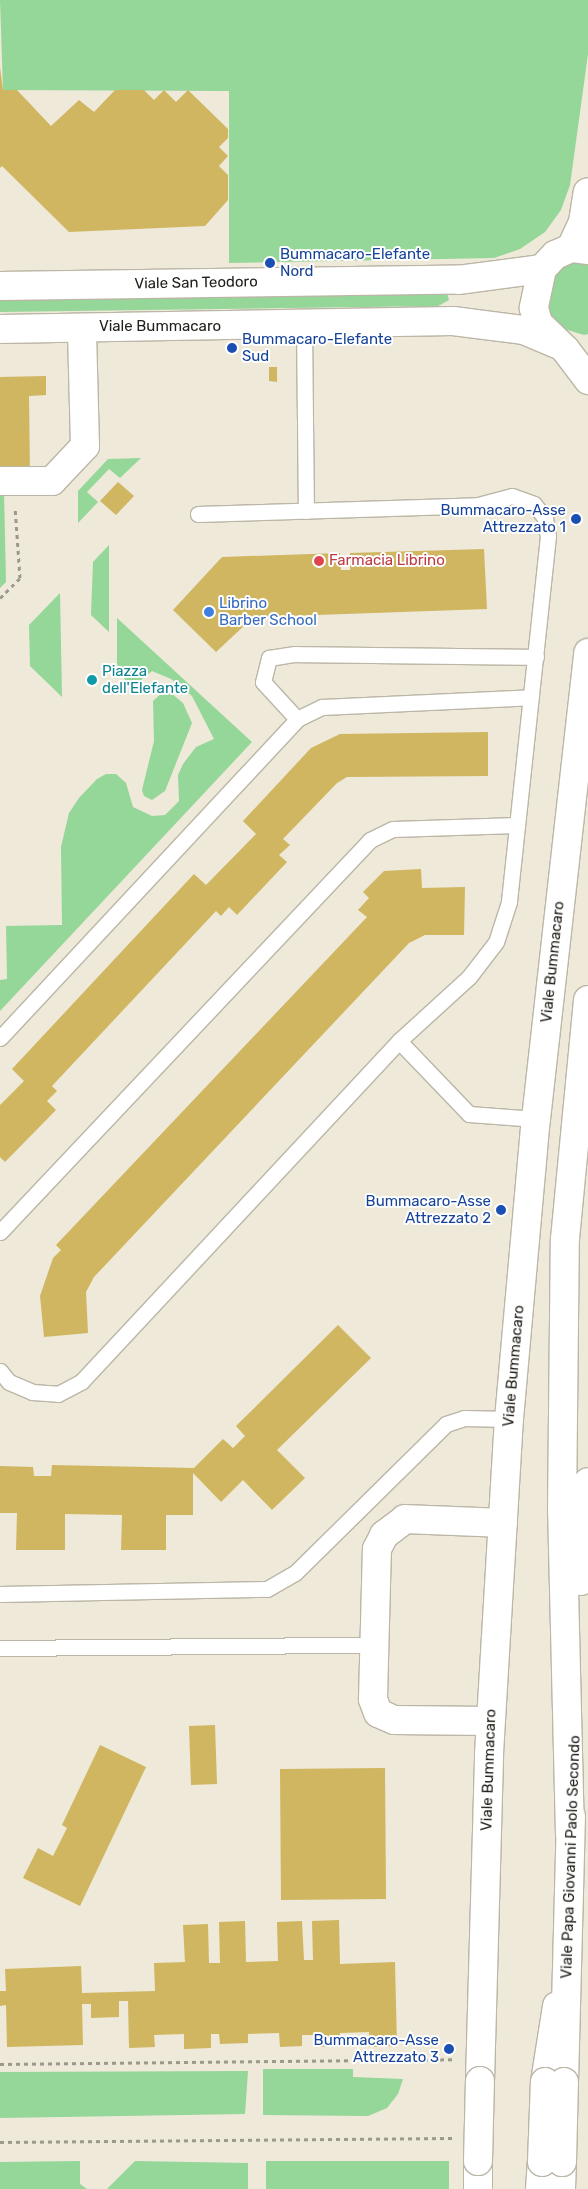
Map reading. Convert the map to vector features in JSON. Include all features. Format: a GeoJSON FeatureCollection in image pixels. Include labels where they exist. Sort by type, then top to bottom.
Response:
{"type":"FeatureCollection","features":[{"type":"Feature","properties":{"kind":"main road"},"geometry":{"type":"LineString","coordinates":[[588,192],[579,249],[555,255],[542,268],[534,308],[538,323],[570,347],[588,380]]}},
{"type":"Feature","properties":{"kind":"main road","name":"Viale San Teodoro"},"geometry":{"type":"LineString","coordinates":[[0,286],[458,280],[542,268]]}},
{"type":"Feature","properties":{"kind":"main road","name":"Viale Bummacaro"},"geometry":{"type":"LineString","coordinates":[[0,328],[304,326],[453,320],[524,330],[570,347]]}},
{"type":"Feature","properties":{"kind":"main road"},"geometry":{"type":"LineString","coordinates":[[7,481],[52,481],[85,446],[82,328]]}},
{"type":"Feature","properties":{"kind":"main road","name":"Viale Bummacaro"},"geometry":{"type":"LineString","coordinates":[[478,2189],[490,1721],[508,1419],[536,1119],[588,653]]}},
{"type":"Feature","properties":{"kind":"main road"},"geometry":{"type":"LineString","coordinates":[[570,1834],[562,1511],[565,1239],[588,1000]]}},
{"type":"Feature","properties":{"kind":"main road","name":"Viale Papa Giovanni Paolo Secondo"},"geometry":{"type":"LineString","coordinates":[[552,2162],[554,2082],[567,1945],[570,1834],[588,1482]]}},
{"type":"Feature","properties":{"kind":"main road"},"geometry":{"type":"LineString","coordinates":[[490,1721],[385,1718],[373,1699],[378,1549],[396,1523],[415,1518],[503,1522]]}},
{"type":"Feature","properties":{"kind":"main road"},"geometry":{"type":"LineString","coordinates":[[540,2189],[552,2162]]}},
{"type":"Feature","properties":{"kind":"main road"},"geometry":{"type":"LineString","coordinates":[[552,2162],[561,2189]]}},
{"type":"Feature","properties":{"kind":"lane"},"geometry":{"type":"LineString","coordinates":[[304,326],[306,510]]}},
{"type":"Feature","properties":{"kind":"lane"},"geometry":{"type":"LineString","coordinates":[[0,1371],[9,1382],[32,1392],[58,1394],[82,1381],[399,1041],[469,977],[496,942],[509,902],[548,536],[545,518],[534,504],[512,496],[478,505],[198,514]]}},
{"type":"Feature","properties":{"kind":"lane"},"geometry":{"type":"LineString","coordinates":[[297,719],[264,682],[269,658],[295,654],[536,657]]}},
{"type":"Feature","properties":{"kind":"lane"},"geometry":{"type":"LineString","coordinates":[[0,1038],[297,719],[322,707],[531,697]]}},
{"type":"Feature","properties":{"kind":"lane"},"geometry":{"type":"LineString","coordinates":[[0,1232],[370,840],[393,829],[517,825]]}},
{"type":"Feature","properties":{"kind":"lane"},"geometry":{"type":"LineString","coordinates":[[399,1041],[469,1114],[536,1119]]}},
{"type":"Feature","properties":{"kind":"lane"},"geometry":{"type":"LineString","coordinates":[[0,1594],[267,1589],[295,1573],[446,1424],[464,1418],[508,1419]]}},
{"type":"Feature","properties":{"kind":"lane"},"geometry":{"type":"LineString","coordinates":[[0,1648],[374,1645]]}},
{"type":"Feature","properties":{"kind":"path"},"geometry":{"type":"LineString","coordinates":[[0,598],[20,578],[7,481]]}},
{"type":"Feature","properties":{"kind":"path"},"geometry":{"type":"LineString","coordinates":[[0,2064],[480,2070]]}},
{"type":"Feature","properties":{"kind":"path"},"geometry":{"type":"LineString","coordinates":[[0,2142],[458,2138]]}},
{"type":"Feature","properties":{"kind":"green space"},"geometry":{"type":"Polygon","coordinates":[[[0,0],[588,0],[588,54],[570,185],[561,210],[545,232],[520,249],[494,258],[229,263],[229,91],[3,90],[0,0]]]}},
{"type":"Feature","properties":{"kind":"green space"},"geometry":{"type":"Polygon","coordinates":[[[588,260],[588,334],[584,335],[561,328],[551,318],[545,303],[554,272],[570,261],[588,260]]]}},
{"type":"Feature","properties":{"kind":"green space"},"geometry":{"type":"Polygon","coordinates":[[[447,293],[449,300],[438,306],[0,312],[0,298],[447,293]]]}},
{"type":"Feature","properties":{"kind":"green space"},"geometry":{"type":"Polygon","coordinates":[[[141,458],[120,478],[109,469],[87,492],[98,502],[78,523],[78,491],[108,459],[141,458]]]}},
{"type":"Feature","properties":{"kind":"green space"},"geometry":{"type":"Polygon","coordinates":[[[0,491],[4,491],[6,582],[0,588],[0,491]]]}},
{"type":"Feature","properties":{"kind":"green space"},"geometry":{"type":"Polygon","coordinates":[[[109,545],[109,632],[91,615],[93,562],[109,545]]]}},
{"type":"Feature","properties":{"kind":"green space"},"geometry":{"type":"Polygon","coordinates":[[[60,593],[62,697],[30,666],[29,625],[60,593]]]}},
{"type":"Feature","properties":{"kind":"green space"},"geometry":{"type":"Polygon","coordinates":[[[117,618],[252,742],[0,1011],[0,980],[7,979],[6,926],[62,925],[61,847],[69,813],[79,798],[97,779],[106,774],[116,774],[126,783],[133,807],[152,816],[165,815],[179,801],[178,775],[183,764],[196,747],[214,739],[192,696],[171,679],[152,671],[141,680],[140,694],[128,686],[117,664],[117,618]]]}},
{"type":"Feature","properties":{"kind":"green space"},"geometry":{"type":"Polygon","coordinates":[[[163,692],[171,693],[183,703],[192,723],[165,791],[152,800],[144,796],[142,790],[154,741],[153,701],[163,692]]]}},
{"type":"Feature","properties":{"kind":"green space"},"geometry":{"type":"Polygon","coordinates":[[[263,2069],[353,2069],[353,2077],[403,2079],[398,2094],[387,2108],[368,2116],[263,2115],[263,2069]]]}},
{"type":"Feature","properties":{"kind":"green space"},"geometry":{"type":"Polygon","coordinates":[[[248,2071],[245,2114],[0,2118],[0,2072],[248,2071]]]}},
{"type":"Feature","properties":{"kind":"green space"},"geometry":{"type":"Polygon","coordinates":[[[80,2161],[80,2184],[87,2189],[0,2189],[0,2162],[80,2161]]]}},
{"type":"Feature","properties":{"kind":"green space"},"geometry":{"type":"Polygon","coordinates":[[[135,2161],[248,2163],[248,2189],[107,2189],[135,2161]]]}},
{"type":"Feature","properties":{"kind":"green space"},"geometry":{"type":"Polygon","coordinates":[[[266,2161],[449,2161],[449,2189],[266,2189],[266,2161]]]}},
{"type":"Feature","properties":{"kind":"building"},"geometry":{"type":"Polygon","coordinates":[[[0,67],[3,90],[17,90],[51,126],[79,100],[94,112],[115,90],[144,90],[154,100],[164,90],[176,102],[188,90],[228,129],[228,138],[219,147],[228,156],[219,166],[228,175],[228,200],[205,226],[69,232],[2,166],[0,168],[0,67]]]}},
{"type":"Feature","properties":{"kind":"building"},"geometry":{"type":"Polygon","coordinates":[[[269,367],[277,367],[277,382],[269,381],[269,367]]]}},
{"type":"Feature","properties":{"kind":"building"},"geometry":{"type":"Polygon","coordinates":[[[46,376],[46,395],[29,396],[30,475],[0,475],[0,377],[46,376]]]}},
{"type":"Feature","properties":{"kind":"building"},"geometry":{"type":"Polygon","coordinates":[[[118,482],[134,496],[116,515],[100,501],[118,482]]]}},
{"type":"Feature","properties":{"kind":"building"},"geometry":{"type":"Polygon","coordinates":[[[484,549],[487,609],[259,617],[246,624],[216,652],[173,610],[222,557],[340,553],[341,570],[350,570],[350,553],[484,549]]]}},
{"type":"Feature","properties":{"kind":"building"},"geometry":{"type":"Polygon","coordinates":[[[488,732],[488,776],[347,777],[337,783],[283,839],[290,845],[279,855],[287,862],[237,915],[229,907],[221,916],[216,911],[52,1086],[57,1091],[47,1101],[56,1110],[5,1162],[0,1157],[0,1105],[24,1081],[12,1069],[194,874],[206,885],[256,834],[243,821],[311,748],[340,734],[488,732]]]}},
{"type":"Feature","properties":{"kind":"building"},"geometry":{"type":"Polygon","coordinates":[[[421,869],[422,888],[465,887],[464,935],[425,935],[409,943],[94,1277],[86,1292],[88,1333],[44,1337],[40,1296],[53,1258],[61,1250],[56,1245],[367,917],[358,910],[369,898],[363,892],[384,871],[421,869]]]}},
{"type":"Feature","properties":{"kind":"building"},"geometry":{"type":"Polygon","coordinates":[[[338,1325],[371,1358],[277,1450],[305,1478],[272,1510],[243,1480],[221,1502],[193,1473],[193,1515],[166,1515],[166,1550],[121,1550],[122,1515],[65,1514],[65,1550],[16,1550],[17,1513],[0,1513],[0,1466],[33,1467],[34,1476],[51,1476],[52,1465],[194,1468],[223,1439],[233,1448],[245,1436],[236,1426],[338,1325]]]}},
{"type":"Feature","properties":{"kind":"building"},"geometry":{"type":"Polygon","coordinates":[[[215,1725],[217,1784],[191,1785],[189,1726],[215,1725]]]}},
{"type":"Feature","properties":{"kind":"building"},"geometry":{"type":"Polygon","coordinates":[[[100,1745],[146,1767],[80,1906],[23,1878],[38,1848],[53,1856],[67,1828],[62,1825],[100,1745]]]}},
{"type":"Feature","properties":{"kind":"building"},"geometry":{"type":"Polygon","coordinates":[[[385,1768],[386,1899],[281,1900],[280,1769],[385,1768]]]}},
{"type":"Feature","properties":{"kind":"building"},"geometry":{"type":"Polygon","coordinates":[[[339,1920],[340,1964],[395,1962],[397,2046],[369,2047],[369,2032],[340,2033],[340,2046],[314,2047],[313,2035],[302,2035],[302,2046],[280,2047],[279,2033],[248,2034],[248,2043],[220,2044],[219,2034],[211,2034],[211,2048],[184,2049],[184,2034],[154,2035],[155,2047],[129,2048],[128,2001],[119,2001],[119,2017],[91,2018],[91,2004],[82,2004],[83,2045],[7,2047],[6,2005],[0,2006],[0,1991],[6,1991],[5,1969],[81,1966],[82,1993],[155,1991],[154,1963],[185,1962],[183,1925],[208,1924],[209,1963],[220,1963],[219,1922],[245,1921],[246,1962],[278,1961],[277,1922],[302,1921],[304,1960],[313,1960],[312,1921],[339,1920]]]}},
{"type":"Feature","properties":{"kind":"place","name":"Bummacaro-Elefante Nord"},"geometry":{"type":"Point","coordinates":[270,263]}},
{"type":"Feature","properties":{"kind":"place","name":"Bummacaro-Elefante Sud"},"geometry":{"type":"Point","coordinates":[232,348]}},
{"type":"Feature","properties":{"kind":"place","name":"Bummacaro-Asse Attrezzato 1"},"geometry":{"type":"Point","coordinates":[576,519]}},
{"type":"Feature","properties":{"kind":"place","name":"Farmacia Librino"},"geometry":{"type":"Point","coordinates":[319,561]}},
{"type":"Feature","properties":{"kind":"place","name":"Librino Barber School"},"geometry":{"type":"Point","coordinates":[209,612]}},
{"type":"Feature","properties":{"kind":"place","name":"Piazza dell'Elefante"},"geometry":{"type":"Point","coordinates":[92,680]}},
{"type":"Feature","properties":{"kind":"place","name":"Bummacaro-Asse Attrezzato 2"},"geometry":{"type":"Point","coordinates":[501,1210]}},
{"type":"Feature","properties":{"kind":"place","name":"Bummacaro-Asse Attrezzato 3"},"geometry":{"type":"Point","coordinates":[449,2049]}}]}
